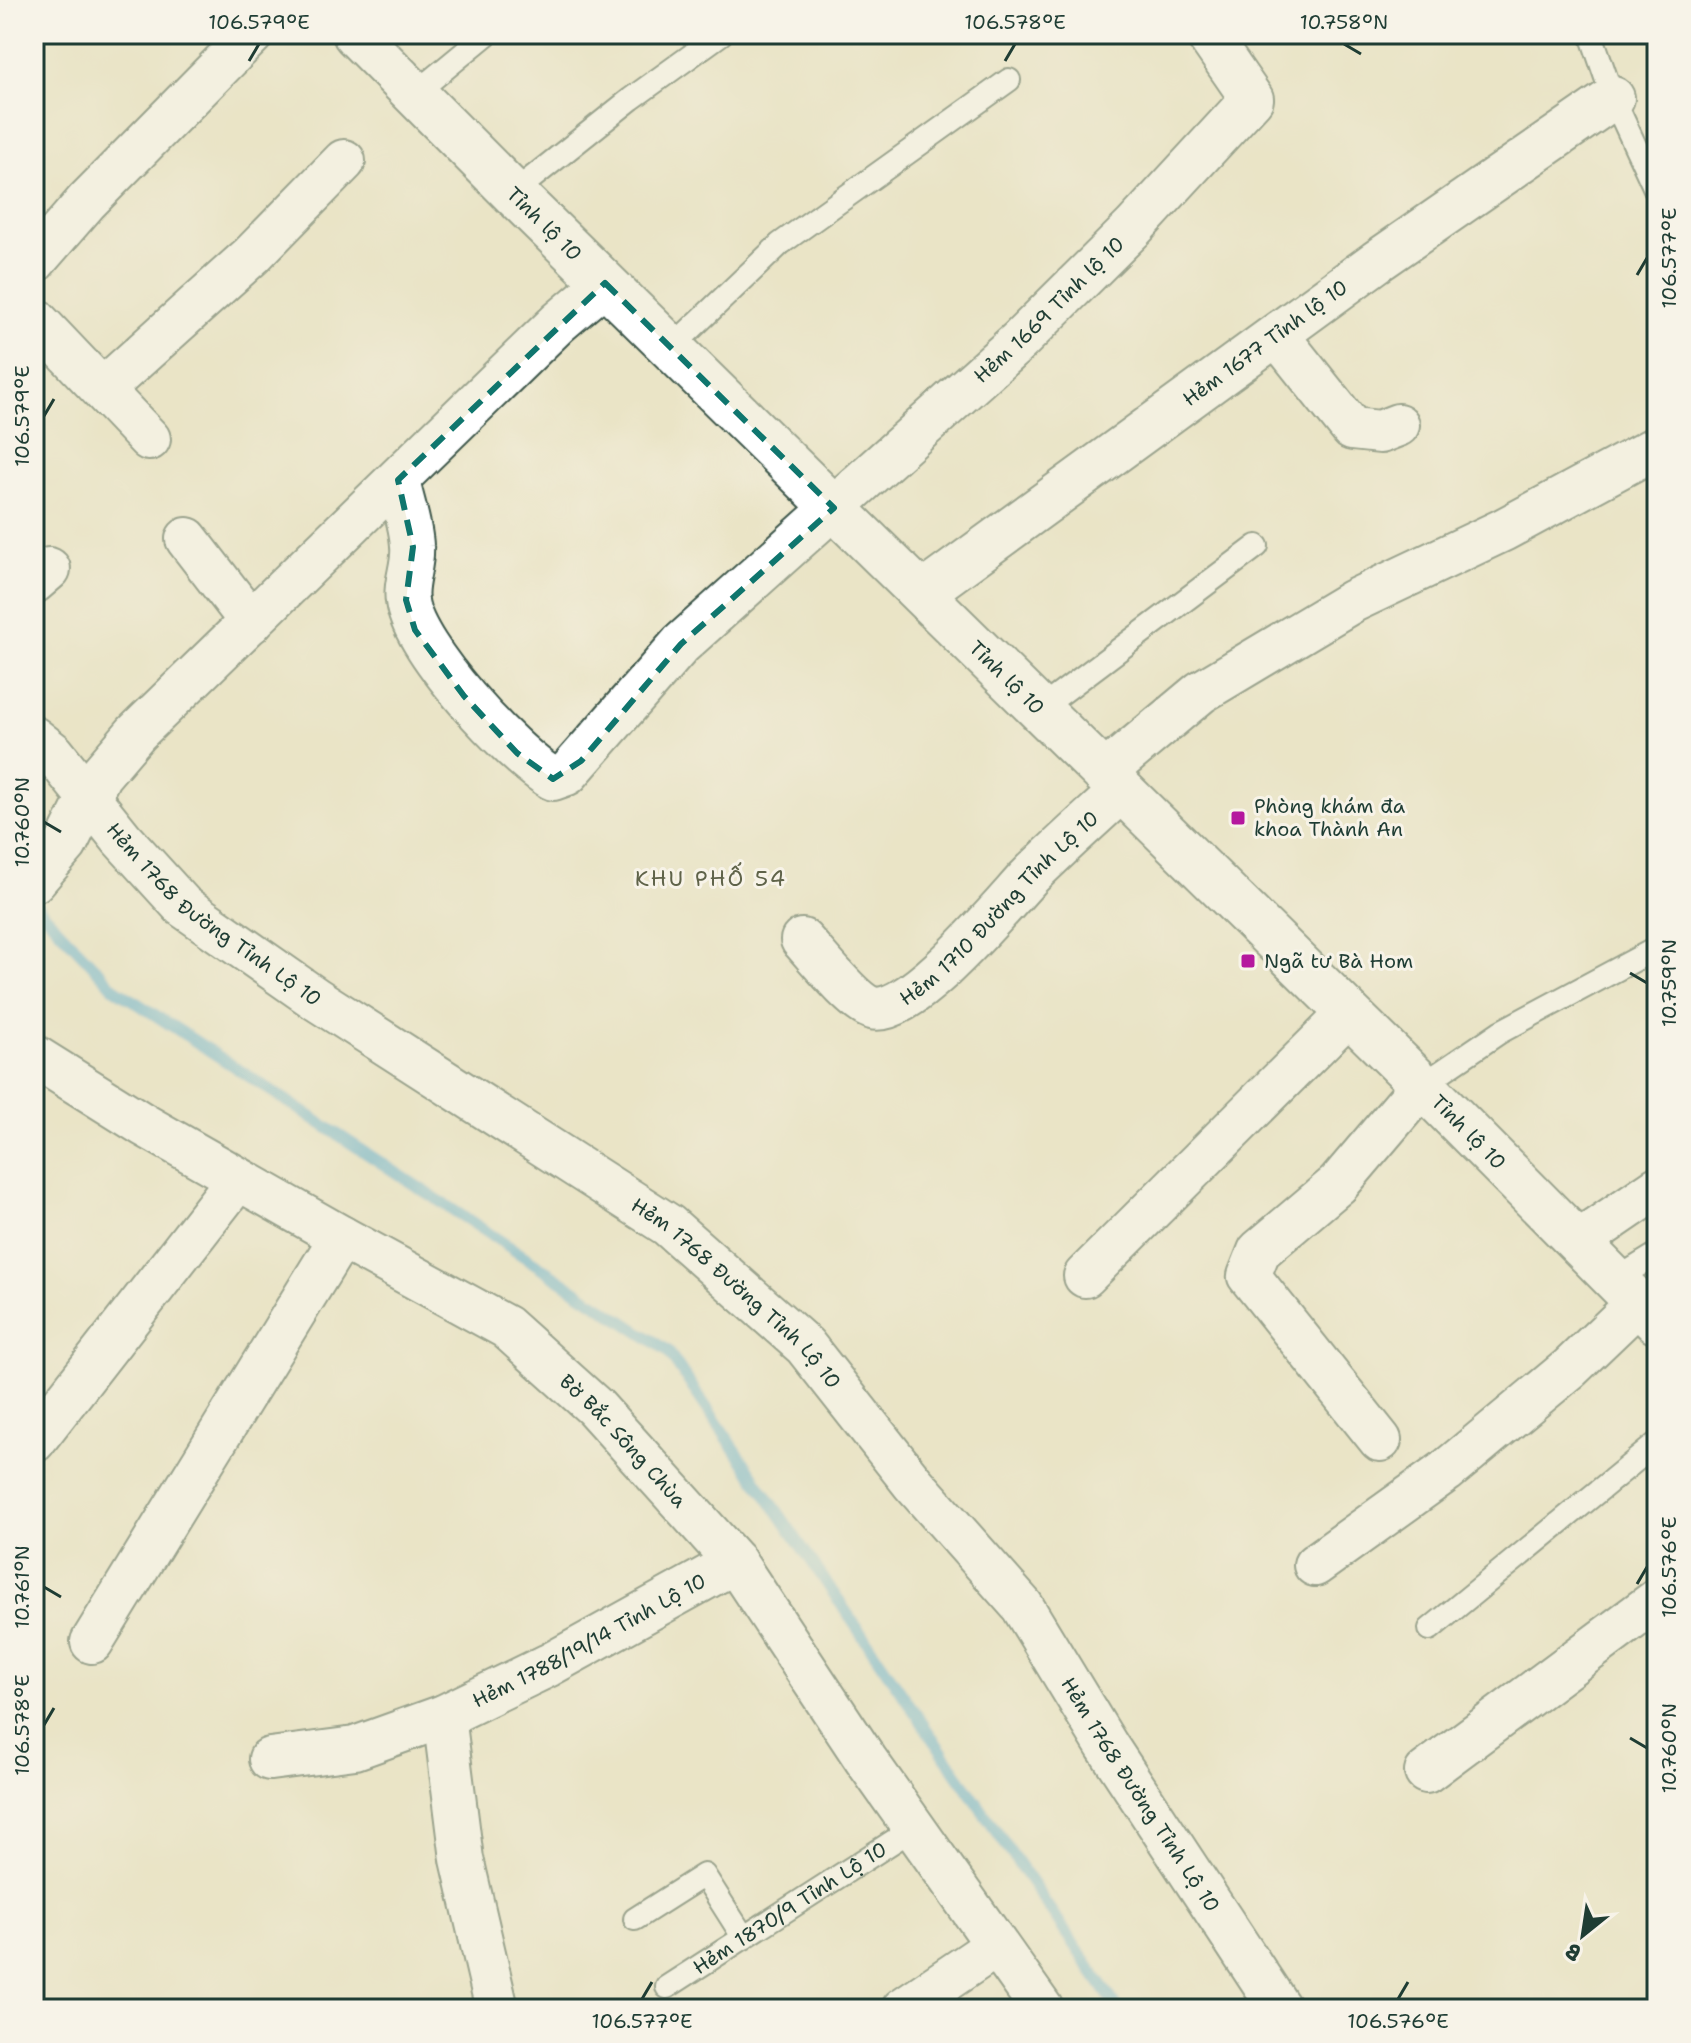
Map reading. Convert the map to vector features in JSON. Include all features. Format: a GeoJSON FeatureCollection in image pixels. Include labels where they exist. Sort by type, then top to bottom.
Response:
{"type":"FeatureCollection","features":[{"type":"Feature","properties":{"kind":"main road","name":"Tỉnh lộ 10"},"geometry":{"type":"LineString","coordinates":[[355,34],[413,95],[1422,1085],[1637,1302]]}},
{"type":"Feature","properties":{"kind":"street"},"geometry":{"type":"LineString","coordinates":[[34,262],[87,201],[252,34]]}},
{"type":"Feature","properties":{"kind":"street","name":"Hẻm 1669 Tỉnh lộ 10"},"geometry":{"type":"LineString","coordinates":[[398,480],[413,547],[406,600],[415,630],[464,696],[517,753],[553,779],[567,774],[681,644],[1018,342],[1134,227],[1252,99],[1207,34]]}},
{"type":"Feature","properties":{"kind":"street","name":"Hẻm 1677 Tỉnh lộ 10"},"geometry":{"type":"LineString","coordinates":[[921,594],[1389,253],[1613,98]]}},
{"type":"Feature","properties":{"kind":"street"},"geometry":{"type":"LineString","coordinates":[[103,389],[252,255],[344,161]]}},
{"type":"Feature","properties":{"kind":"street"},"geometry":{"type":"LineString","coordinates":[[34,881],[66,844],[100,775],[136,733],[558,323],[605,283]]}},
{"type":"Feature","properties":{"kind":"street"},"geometry":{"type":"LineString","coordinates":[[34,318],[149,439]]}},
{"type":"Feature","properties":{"kind":"street"},"geometry":{"type":"LineString","coordinates":[[1277,335],[1352,429],[1380,432],[1398,425]]}},
{"type":"Feature","properties":{"kind":"street"},"geometry":{"type":"LineString","coordinates":[[1113,782],[1201,692],[1353,601],[1503,530],[1657,447]]}},
{"type":"Feature","properties":{"kind":"street"},"geometry":{"type":"LineString","coordinates":[[187,539],[251,622]]}},
{"type":"Feature","properties":{"kind":"street","name":"Hẻm 1768 Đường Tỉnh Lộ 10"},"geometry":{"type":"LineString","coordinates":[[34,738],[53,753],[183,906],[316,999],[668,1225],[805,1346],[913,1483],[1022,1606],[1115,1759],[1280,2009]]}},
{"type":"Feature","properties":{"kind":"street","name":"Hẻm 1710 Đường Tỉnh Lộ 10"},"geometry":{"type":"LineString","coordinates":[[802,940],[855,997],[872,1008],[890,1007],[964,951],[1113,782]]}},
{"type":"Feature","properties":{"kind":"street"},"geometry":{"type":"LineString","coordinates":[[1085,1276],[1349,1013]]}},
{"type":"Feature","properties":{"kind":"street","name":"Bờ Bắc Sông Chùa"},"geometry":{"type":"LineString","coordinates":[[37,1063],[341,1237],[506,1327],[595,1407],[735,1562],[866,1760],[1042,2009]]}},
{"type":"Feature","properties":{"kind":"street"},"geometry":{"type":"LineString","coordinates":[[1380,1440],[1249,1276],[1259,1251],[1338,1184],[1422,1085]]}},
{"type":"Feature","properties":{"kind":"street"},"geometry":{"type":"LineString","coordinates":[[34,1441],[238,1179]]}},
{"type":"Feature","properties":{"kind":"street"},"geometry":{"type":"LineString","coordinates":[[1578,1242],[1657,1188]]}},
{"type":"Feature","properties":{"kind":"street"},"geometry":{"type":"LineString","coordinates":[[92,1642],[341,1237]]}},
{"type":"Feature","properties":{"kind":"street"},"geometry":{"type":"LineString","coordinates":[[1315,1565],[1446,1471],[1570,1368],[1637,1302]]}},
{"type":"Feature","properties":{"kind":"street","name":"Hẻm 1788/19/14 Tỉnh Lộ 10"},"geometry":{"type":"LineString","coordinates":[[270,1759],[355,1748],[444,1716],[549,1665],[735,1562]]}},
{"type":"Feature","properties":{"kind":"street"},"geometry":{"type":"LineString","coordinates":[[1426,1772],[1657,1600]]}},
{"type":"Feature","properties":{"kind":"street"},"geometry":{"type":"LineString","coordinates":[[444,1716],[462,1859],[497,2009]]}},
{"type":"Feature","properties":{"kind":"street"},"geometry":{"type":"LineString","coordinates":[[903,2009],[996,1946]]}},
{"type":"Feature","properties":{"kind":"lane"},"geometry":{"type":"LineString","coordinates":[[413,95],[487,34]]}},
{"type":"Feature","properties":{"kind":"lane"},"geometry":{"type":"LineString","coordinates":[[513,193],[631,99],[721,34]]}},
{"type":"Feature","properties":{"kind":"lane"},"geometry":{"type":"LineString","coordinates":[[1591,34],[1613,98],[1657,193]]}},
{"type":"Feature","properties":{"kind":"lane"},"geometry":{"type":"LineString","coordinates":[[671,348],[780,244],[1009,80]]}},
{"type":"Feature","properties":{"kind":"lane"},"geometry":{"type":"LineString","coordinates":[[1039,710],[1257,546]]}},
{"type":"Feature","properties":{"kind":"lane"},"geometry":{"type":"LineString","coordinates":[[1422,1085],[1500,1032],[1657,948]]}},
{"type":"Feature","properties":{"kind":"lane"},"geometry":{"type":"LineString","coordinates":[[1637,1302],[1657,1254]]}},
{"type":"Feature","properties":{"kind":"lane"},"geometry":{"type":"LineString","coordinates":[[1430,1629],[1657,1443]]}},
{"type":"Feature","properties":{"kind":"lane","name":"Hẻm 1870/9 Tỉnh Lộ 10"},"geometry":{"type":"LineString","coordinates":[[667,1987],[914,1828]]}},
{"type":"Feature","properties":{"kind":"lane"},"geometry":{"type":"LineString","coordinates":[[635,1919],[704,1875],[744,1938]]}},
{"type":"Feature","properties":{"kind":"highlighted area"},"geometry":{"type":"Polygon","coordinates":[[[605,283],[834,508],[681,644],[581,761],[553,779],[517,753],[464,696],[415,630],[406,600],[413,547],[398,480],[605,283]]]}},
{"type":"Feature","properties":{"kind":"waterway"},"geometry":{"type":"LineString","coordinates":[[34,903],[114,988],[667,1350],[1118,2009]]}},
{"type":"Feature","properties":{"kind":"place","name":"Phòng khám đa khoa Thành An"},"geometry":{"type":"Point","coordinates":[1238,818]}},
{"type":"Feature","properties":{"kind":"place","name":"Ngã tư Bà Hom"},"geometry":{"type":"Point","coordinates":[1248,961]}},
{"type":"Feature","properties":{"kind":"district","name":"KHU PHỐ 54"},"geometry":{"type":"Point","coordinates":[711,878]}}]}
